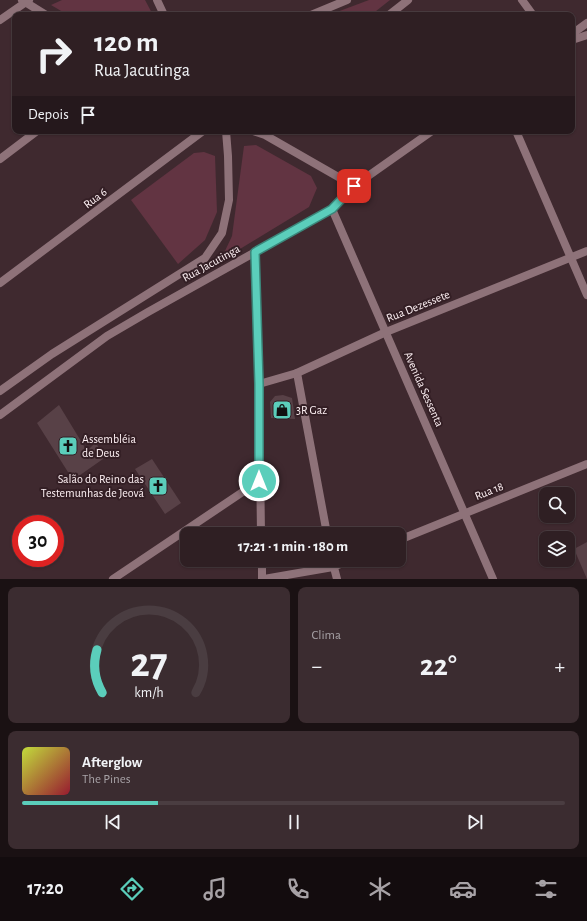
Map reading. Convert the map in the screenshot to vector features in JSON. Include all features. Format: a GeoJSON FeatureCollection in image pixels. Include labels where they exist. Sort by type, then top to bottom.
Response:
{"type":"FeatureCollection","features":[{"type":"Feature","properties":{"kind":"street"},"geometry":{"type":"LineString","coordinates":[[157,0],[163,12]]}},
{"type":"Feature","properties":{"kind":"street"},"geometry":{"type":"LineString","coordinates":[[318,12],[347,0]]}},
{"type":"Feature","properties":{"kind":"street"},"geometry":{"type":"LineString","coordinates":[[393,12],[408,0]]}},
{"type":"Feature","properties":{"kind":"street"},"geometry":{"type":"LineString","coordinates":[[522,0],[531,12]]}},
{"type":"Feature","properties":{"kind":"street"},"geometry":{"type":"LineString","coordinates":[[0,20],[25,1],[42,12]]}},
{"type":"Feature","properties":{"kind":"street"},"geometry":{"type":"LineString","coordinates":[[575,32],[587,23]]}},
{"type":"Feature","properties":{"kind":"street"},"geometry":{"type":"LineString","coordinates":[[575,39],[587,35]]}},
{"type":"Feature","properties":{"kind":"street"},"geometry":{"type":"LineString","coordinates":[[0,160],[33,134]]}},
{"type":"Feature","properties":{"kind":"street","name":"Rua 6"},"geometry":{"type":"LineString","coordinates":[[0,283],[199,134]]}},
{"type":"Feature","properties":{"kind":"street"},"geometry":{"type":"LineString","coordinates":[[0,391],[52,354],[205,258],[222,233],[229,200],[226,134]]}},
{"type":"Feature","properties":{"kind":"street"},"geometry":{"type":"LineString","coordinates":[[262,134],[354,186]]}},
{"type":"Feature","properties":{"kind":"street","name":"Rua Jacutinga"},"geometry":{"type":"LineString","coordinates":[[0,415],[108,336],[332,209],[354,186],[428,134]]}},
{"type":"Feature","properties":{"kind":"street"},"geometry":{"type":"LineString","coordinates":[[517,134],[572,257],[587,295]]}},
{"type":"Feature","properties":{"kind":"street","name":"Avenida Sessenta"},"geometry":{"type":"LineString","coordinates":[[332,209],[493,579]]}},
{"type":"Feature","properties":{"kind":"street","name":"Rua Dezessete"},"geometry":{"type":"LineString","coordinates":[[259,384],[298,373],[386,332],[587,251]]}},
{"type":"Feature","properties":{"kind":"street"},"geometry":{"type":"LineString","coordinates":[[255,252],[259,384],[261,527]]}},
{"type":"Feature","properties":{"kind":"street"},"geometry":{"type":"LineString","coordinates":[[298,373],[326,527]]}},
{"type":"Feature","properties":{"kind":"street","name":"Rua 18"},"geometry":{"type":"LineString","coordinates":[[406,537],[587,464]]}},
{"type":"Feature","properties":{"kind":"street"},"geometry":{"type":"LineString","coordinates":[[113,579],[259,481]]}},
{"type":"Feature","properties":{"kind":"street"},"geometry":{"type":"LineString","coordinates":[[262,567],[263,579],[316,567]]}},
{"type":"Feature","properties":{"kind":"street"},"geometry":{"type":"LineString","coordinates":[[334,567],[337,579]]}},
{"type":"Feature","properties":{"kind":"shaded area"},"geometry":{"type":"Polygon","coordinates":[[[62,0],[145,0],[151,12],[63,12],[51,5],[62,0]]]}},
{"type":"Feature","properties":{"kind":"shaded area"},"geometry":{"type":"Polygon","coordinates":[[[369,0],[390,0],[375,12],[337,12],[369,0]]]}},
{"type":"Feature","properties":{"kind":"shaded area"},"geometry":{"type":"Polygon","coordinates":[[[256,145],[311,176],[317,188],[309,207],[230,255],[225,251],[232,236],[244,146],[256,145]]]}},
{"type":"Feature","properties":{"kind":"shaded area"},"geometry":{"type":"Polygon","coordinates":[[[204,152],[215,156],[217,212],[205,240],[178,264],[131,200],[194,153],[204,152]]]}},
{"type":"Feature","properties":{"kind":"building","name":"3R Gaz"},"geometry":{"type":"Polygon","coordinates":[[[283,395],[292,398],[295,419],[271,418],[270,402],[275,396],[283,395]]]}},
{"type":"Feature","properties":{"kind":"building","name":"Assembléia de Deus"},"geometry":{"type":"Polygon","coordinates":[[[59,405],[87,451],[96,442],[103,459],[73,480],[37,423],[59,405]]]}},
{"type":"Feature","properties":{"kind":"building","name":"Salão do Reino das Testemunhas de Jeová"},"geometry":{"type":"Polygon","coordinates":[[[152,459],[181,503],[165,514],[135,469],[152,459]]]}},
{"type":"Feature","properties":{"kind":"building"},"geometry":{"type":"Polygon","coordinates":[[[587,542],[587,579],[575,551],[575,548],[587,542]]]}},
{"type":"Feature","properties":{"kind":"place","name":"3R Gaz"},"geometry":{"type":"Point","coordinates":[282,410]}},
{"type":"Feature","properties":{"kind":"place","name":"Assembléia de Deus"},"geometry":{"type":"Point","coordinates":[68,446]}},
{"type":"Feature","properties":{"kind":"place","name":"Salão do Reino das Testemunhas de Jeová"},"geometry":{"type":"Point","coordinates":[158,486]}},
{"type":"Feature","properties":{"kind":"route"},"geometry":{"type":"LineString","coordinates":[[259,481],[259,384],[255,252],[332,209],[354,186]]}}]}
